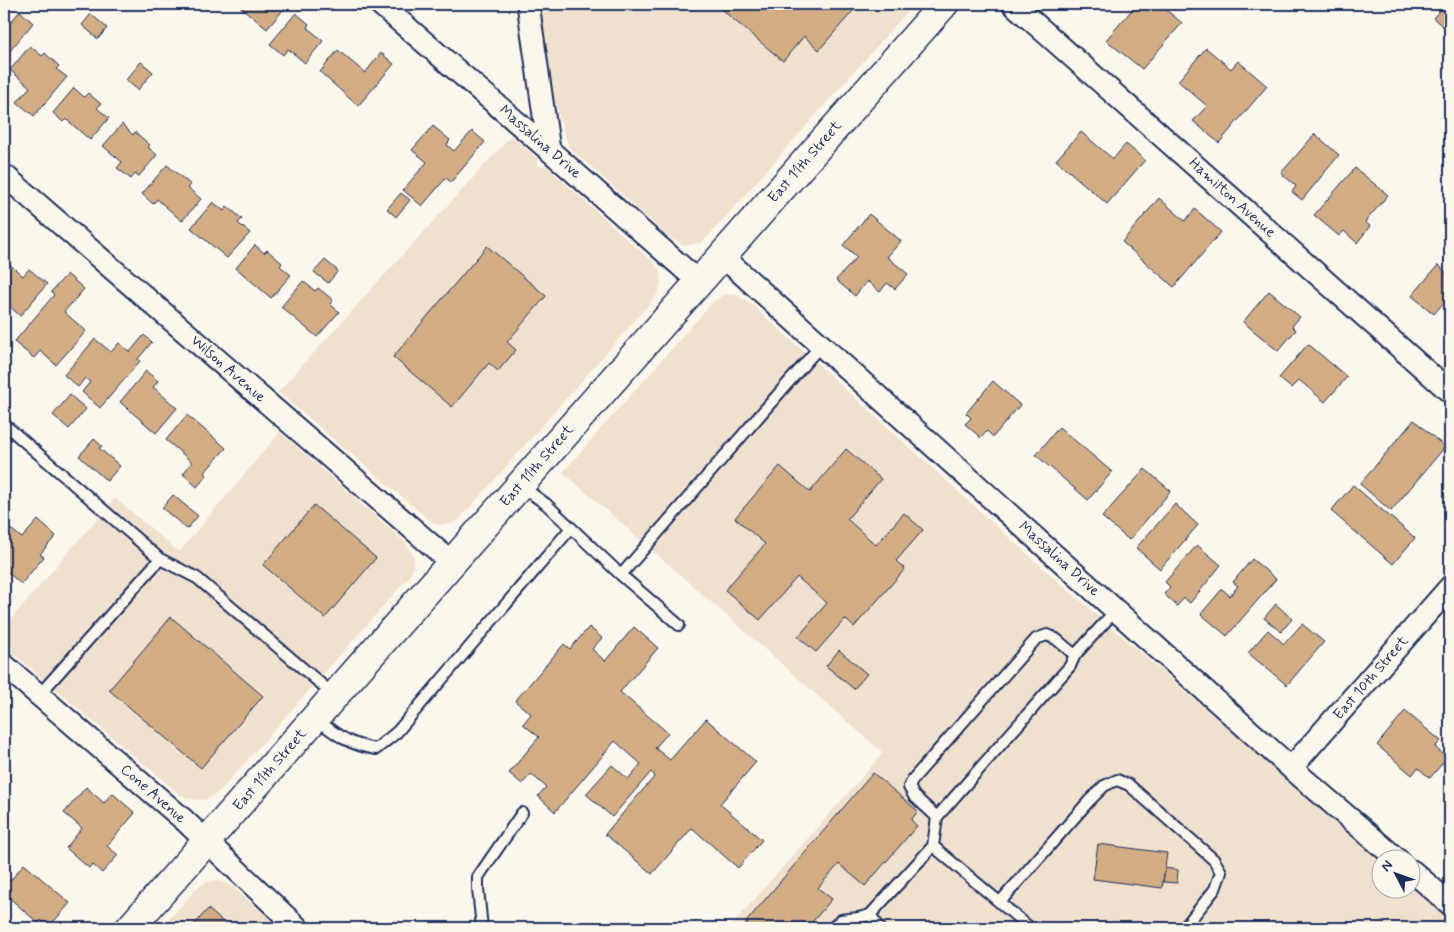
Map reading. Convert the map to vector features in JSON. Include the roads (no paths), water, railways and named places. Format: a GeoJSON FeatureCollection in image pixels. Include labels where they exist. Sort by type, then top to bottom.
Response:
{"type":"FeatureCollection","features":[{"type":"Feature","properties":{"kind":"main road","name":"East 11th Street"},"geometry":{"type":"LineString","coordinates":[[130,928],[944,4]]}},
{"type":"Feature","properties":{"kind":"street","name":"Massalina Drive"},"geometry":{"type":"LineString","coordinates":[[380,4],[699,282]]}},
{"type":"Feature","properties":{"kind":"street"},"geometry":{"type":"LineString","coordinates":[[528,4],[549,150]]}},
{"type":"Feature","properties":{"kind":"street","name":"Hamilton Avenue"},"geometry":{"type":"LineString","coordinates":[[1013,4],[1450,392]]}},
{"type":"Feature","properties":{"kind":"street","name":"Wilson Avenue"},"geometry":{"type":"LineString","coordinates":[[4,174],[452,563]]}},
{"type":"Feature","properties":{"kind":"street","name":"Massalina Drive"},"geometry":{"type":"LineString","coordinates":[[722,256],[1291,768],[1386,850]]}},
{"type":"Feature","properties":{"kind":"street","name":"East 10th Street"},"geometry":{"type":"LineString","coordinates":[[1291,768],[1450,587]]}},
{"type":"Feature","properties":{"kind":"street","name":"Cone Avenue"},"geometry":{"type":"LineString","coordinates":[[4,664],[184,820],[298,928]]}},
{"type":"Feature","properties":{"kind":"street"},"geometry":{"type":"LineString","coordinates":[[1422,880],[1450,904]]}},
{"type":"Feature","properties":{"kind":"lane"},"geometry":{"type":"LineString","coordinates":[[621,575],[821,345]]}},
{"type":"Feature","properties":{"kind":"lane"},"geometry":{"type":"LineString","coordinates":[[4,424],[160,559],[197,578],[335,696]]}},
{"type":"Feature","properties":{"kind":"lane"},"geometry":{"type":"LineString","coordinates":[[520,485],[546,504],[621,575],[679,624]]}},
{"type":"Feature","properties":{"kind":"lane"},"geometry":{"type":"LineString","coordinates":[[316,718],[358,747],[376,749],[397,732],[571,528]]}},
{"type":"Feature","properties":{"kind":"lane"},"geometry":{"type":"LineString","coordinates":[[39,695],[160,559]]}},
{"type":"Feature","properties":{"kind":"lane"},"geometry":{"type":"LineString","coordinates":[[832,928],[841,920],[870,915],[933,846],[937,817],[1070,666],[1075,655],[1116,610]]}},
{"type":"Feature","properties":{"kind":"lane"},"geometry":{"type":"LineString","coordinates":[[937,817],[914,796],[909,787],[913,779],[1036,639],[1047,634],[1075,655]]}},
{"type":"Feature","properties":{"kind":"lane"},"geometry":{"type":"LineString","coordinates":[[1000,902],[1094,796],[1104,786],[1117,780],[1129,785],[1214,860],[1221,872],[1215,889],[1184,928]]}},
{"type":"Feature","properties":{"kind":"lane"},"geometry":{"type":"LineString","coordinates":[[482,928],[478,877],[522,814]]}},
{"type":"Feature","properties":{"kind":"lane"},"geometry":{"type":"LineString","coordinates":[[933,846],[1030,928]]}},
{"type":"Feature","properties":{"kind":"lane"},"geometry":{"type":"LineString","coordinates":[[870,915],[880,928]]}}]}
